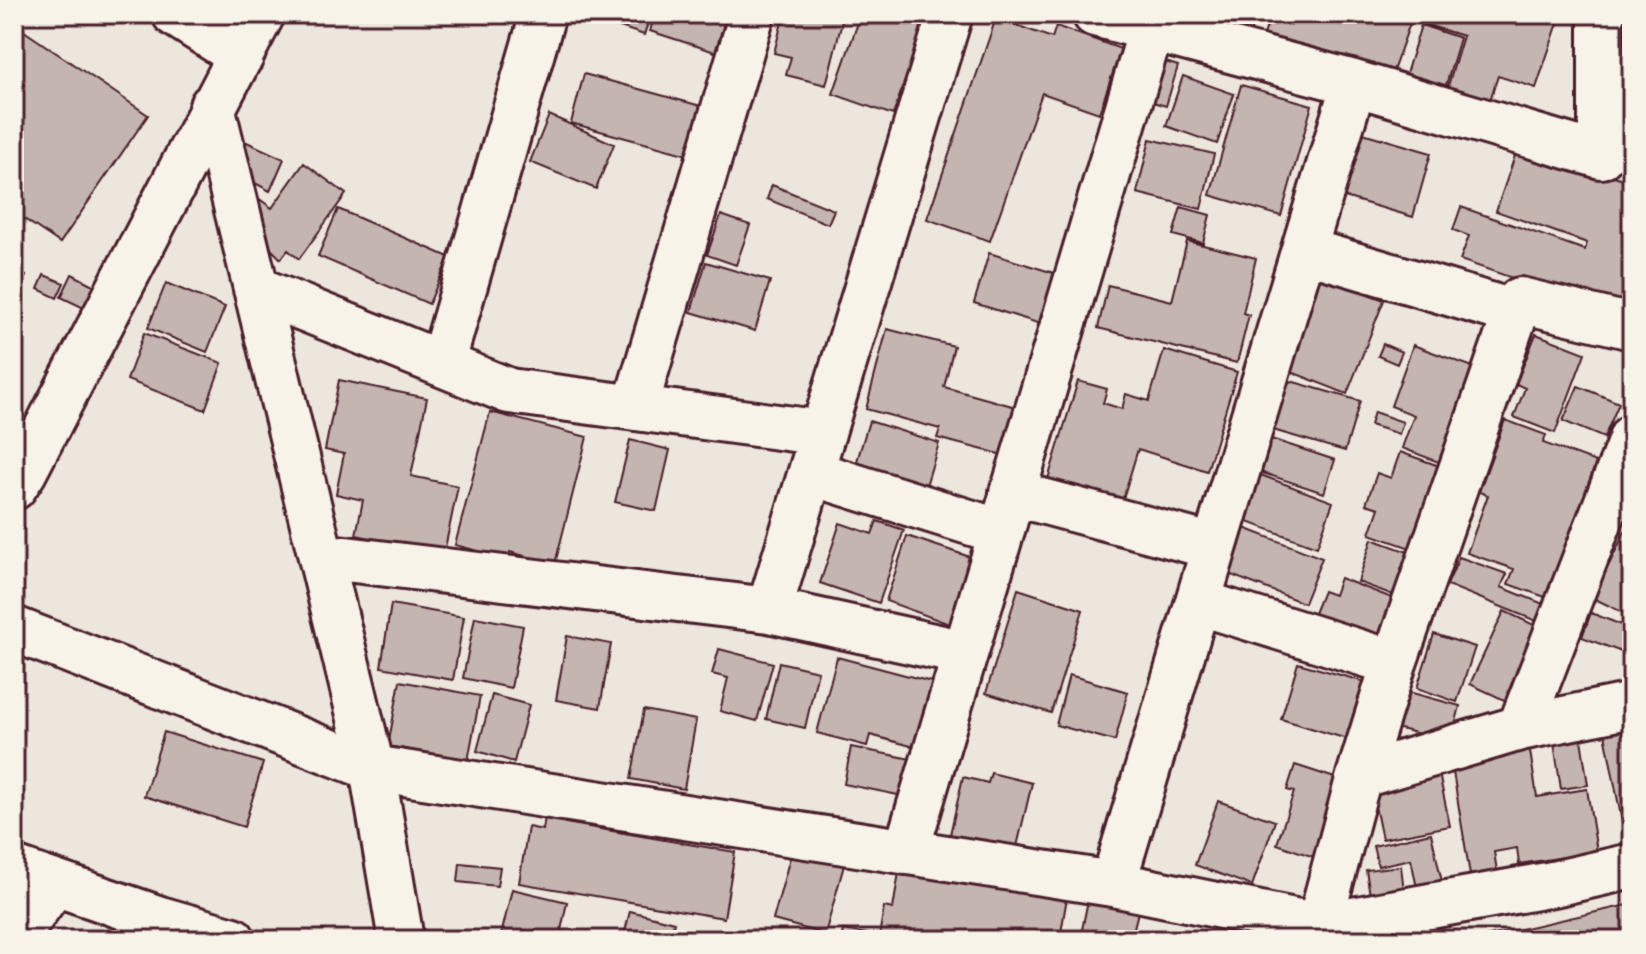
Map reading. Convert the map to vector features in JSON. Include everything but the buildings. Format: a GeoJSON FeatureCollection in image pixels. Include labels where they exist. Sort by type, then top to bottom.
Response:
{"type":"FeatureCollection","features":[{"type":"Feature","properties":{"kind":"street"},"geometry":{"type":"LineString","coordinates":[[175,14],[241,56]]}},
{"type":"Feature","properties":{"kind":"street"},"geometry":{"type":"LineString","coordinates":[[21,459],[262,14]]}},
{"type":"Feature","properties":{"kind":"street"},"geometry":{"type":"LineString","coordinates":[[442,364],[543,14]]}},
{"type":"Feature","properties":{"kind":"street"},"geometry":{"type":"LineString","coordinates":[[635,408],[752,14]]}},
{"type":"Feature","properties":{"kind":"street"},"geometry":{"type":"LineString","coordinates":[[769,610],[950,14]]}},
{"type":"Feature","properties":{"kind":"street"},"geometry":{"type":"LineString","coordinates":[[1095,14],[1354,83],[1616,160],[1601,14]]}},
{"type":"Feature","properties":{"kind":"street"},"geometry":{"type":"LineString","coordinates":[[906,852],[1151,30]]}},
{"type":"Feature","properties":{"kind":"street"},"geometry":{"type":"LineString","coordinates":[[1113,884],[1354,83]]}},
{"type":"Feature","properties":{"kind":"street"},"geometry":{"type":"LineString","coordinates":[[212,106],[372,768],[401,940]]}},
{"type":"Feature","properties":{"kind":"street"},"geometry":{"type":"LineString","coordinates":[[1304,250],[1516,313]]}},
{"type":"Feature","properties":{"kind":"street"},"geometry":{"type":"LineString","coordinates":[[256,289],[509,391],[635,408],[818,453],[1007,512],[1214,547]]}},
{"type":"Feature","properties":{"kind":"street"},"geometry":{"type":"LineString","coordinates":[[1319,926],[1359,776],[1394,663],[1520,300],[1632,327]]}},
{"type":"Feature","properties":{"kind":"street"},"geometry":{"type":"LineString","coordinates":[[1520,728],[1632,437]]}},
{"type":"Feature","properties":{"kind":"street"},"geometry":{"type":"LineString","coordinates":[[321,556],[769,610],[965,653]]}},
{"type":"Feature","properties":{"kind":"street"},"geometry":{"type":"LineString","coordinates":[[1198,602],[1394,663]]}},
{"type":"Feature","properties":{"kind":"street"},"geometry":{"type":"LineString","coordinates":[[14,629],[372,768],[1113,884],[1319,926],[1553,884],[1632,866]]}},
{"type":"Feature","properties":{"kind":"street"},"geometry":{"type":"LineString","coordinates":[[1359,776],[1520,728],[1632,705]]}},
{"type":"Feature","properties":{"kind":"street"},"geometry":{"type":"LineString","coordinates":[[14,869],[160,919],[233,940]]}},
{"type":"Feature","properties":{"kind":"street"},"geometry":{"type":"LineString","coordinates":[[14,940],[55,883]]}}]}
